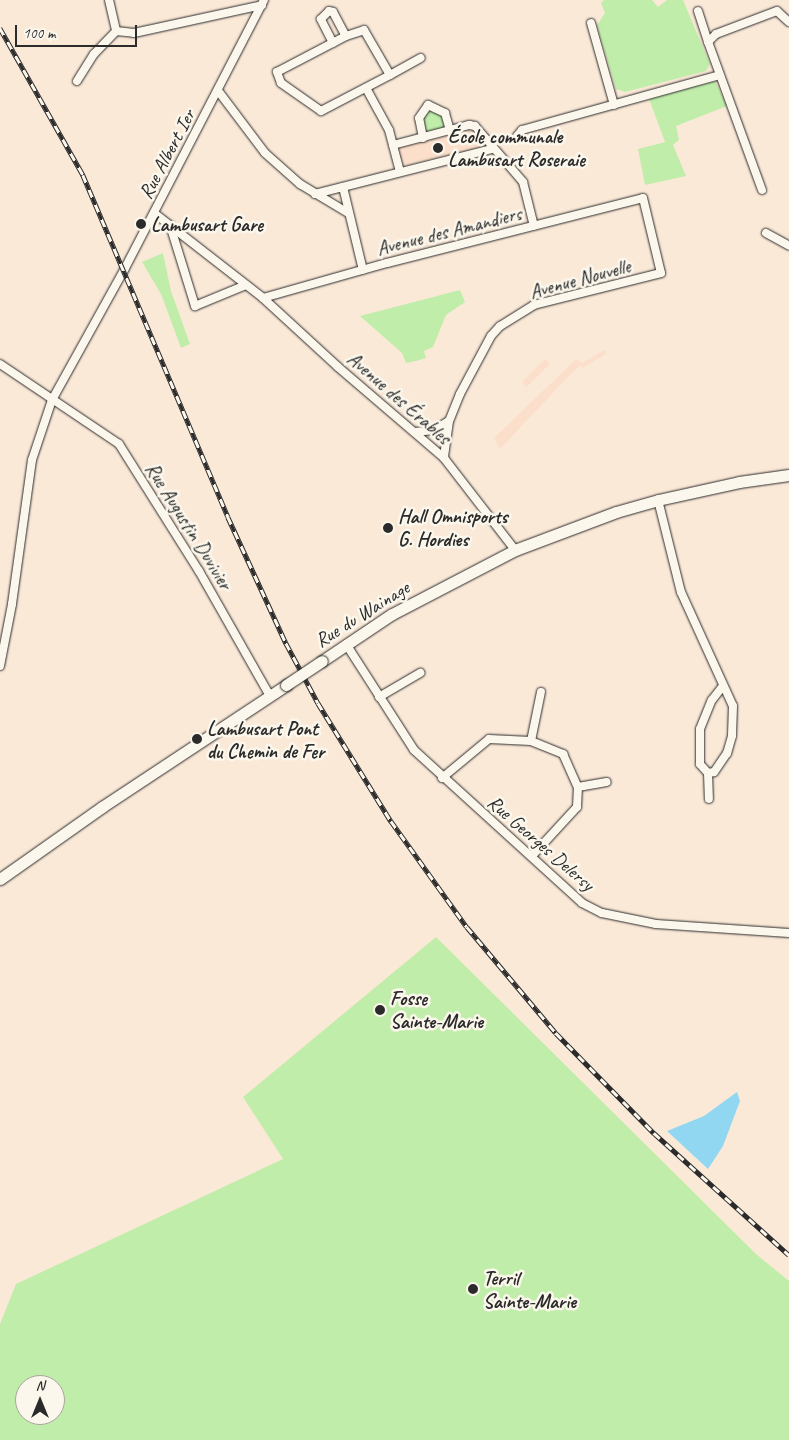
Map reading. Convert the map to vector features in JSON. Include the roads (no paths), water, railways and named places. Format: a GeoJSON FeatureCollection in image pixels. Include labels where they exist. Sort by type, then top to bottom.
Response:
{"type":"FeatureCollection","features":[{"type":"Feature","properties":{"kind":"main road","name":"Rue du Wainage"},"geometry":{"type":"LineString","coordinates":[[0,879],[102,807],[392,614],[515,550],[616,512],[658,500],[739,482],[789,475]]}},
{"type":"Feature","properties":{"kind":"street"},"geometry":{"type":"LineString","coordinates":[[109,0],[116,31]]}},
{"type":"Feature","properties":{"kind":"street"},"geometry":{"type":"LineString","coordinates":[[116,31],[134,33],[263,3]]}},
{"type":"Feature","properties":{"kind":"street","name":"Rue Albert Ier"},"geometry":{"type":"LineString","coordinates":[[0,666],[12,604],[32,460],[52,400],[154,213],[263,3]]}},
{"type":"Feature","properties":{"kind":"street"},"geometry":{"type":"LineString","coordinates":[[333,43],[321,19],[329,11],[333,12],[346,36]]}},
{"type":"Feature","properties":{"kind":"street"},"geometry":{"type":"LineString","coordinates":[[698,11],[762,190]]}},
{"type":"Feature","properties":{"kind":"street"},"geometry":{"type":"LineString","coordinates":[[708,42],[716,34],[777,11],[789,22]]}},
{"type":"Feature","properties":{"kind":"street"},"geometry":{"type":"LineString","coordinates":[[591,23],[614,104]]}},
{"type":"Feature","properties":{"kind":"street"},"geometry":{"type":"LineString","coordinates":[[390,75],[367,33],[358,30],[278,72],[280,83],[321,111],[366,88],[390,75],[421,58]]}},
{"type":"Feature","properties":{"kind":"street"},"geometry":{"type":"LineString","coordinates":[[77,81],[94,54],[116,31]]}},
{"type":"Feature","properties":{"kind":"street"},"geometry":{"type":"LineString","coordinates":[[517,136],[522,130],[720,75]]}},
{"type":"Feature","properties":{"kind":"street"},"geometry":{"type":"LineString","coordinates":[[366,88],[390,130],[400,172]]}},
{"type":"Feature","properties":{"kind":"street"},"geometry":{"type":"LineString","coordinates":[[218,92],[265,154],[315,194],[348,213]]}},
{"type":"Feature","properties":{"kind":"street"},"geometry":{"type":"LineString","coordinates":[[423,138],[419,118],[428,105],[445,113],[450,131]]}},
{"type":"Feature","properties":{"kind":"street"},"geometry":{"type":"LineString","coordinates":[[393,145],[469,125],[475,126],[492,149],[523,182],[534,226]]}},
{"type":"Feature","properties":{"kind":"street"},"geometry":{"type":"LineString","coordinates":[[315,194],[492,149]]}},
{"type":"Feature","properties":{"kind":"street"},"geometry":{"type":"LineString","coordinates":[[343,187],[363,270]]}},
{"type":"Feature","properties":{"kind":"street","name":"Avenue des Amandiers"},"geometry":{"type":"LineString","coordinates":[[263,298],[363,270],[643,198],[661,273]]}},
{"type":"Feature","properties":{"kind":"street","name":"Avenue des Érables"},"geometry":{"type":"LineString","coordinates":[[154,213],[263,298],[444,458],[515,550]]}},
{"type":"Feature","properties":{"kind":"street"},"geometry":{"type":"LineString","coordinates":[[170,225],[195,306],[246,285]]}},
{"type":"Feature","properties":{"kind":"street"},"geometry":{"type":"LineString","coordinates":[[766,233],[789,246]]}},
{"type":"Feature","properties":{"kind":"street","name":"Avenue Nouvelle"},"geometry":{"type":"LineString","coordinates":[[444,458],[449,421],[471,372],[491,336],[500,326],[534,305],[639,281],[661,273]]}},
{"type":"Feature","properties":{"kind":"street","name":"Rue Augustin Duvivier"},"geometry":{"type":"LineString","coordinates":[[0,364],[118,444],[199,571],[270,696]]}},
{"type":"Feature","properties":{"kind":"street"},"geometry":{"type":"LineString","coordinates":[[415,432],[434,430],[449,421]]}},
{"type":"Feature","properties":{"kind":"street"},"geometry":{"type":"LineString","coordinates":[[658,500],[680,592],[733,706],[732,736],[721,764],[714,772],[708,773]]}},
{"type":"Feature","properties":{"kind":"street","name":"Rue Georges Delersy"},"geometry":{"type":"LineString","coordinates":[[346,644],[414,750],[442,778],[532,856],[582,903],[602,913],[656,924],[789,933]]}},
{"type":"Feature","properties":{"kind":"street"},"geometry":{"type":"LineString","coordinates":[[379,697],[420,673]]}},
{"type":"Feature","properties":{"kind":"street"},"geometry":{"type":"LineString","coordinates":[[709,799],[708,773],[700,764],[700,729],[712,700],[723,686]]}},
{"type":"Feature","properties":{"kind":"street"},"geometry":{"type":"LineString","coordinates":[[531,741],[541,692]]}},
{"type":"Feature","properties":{"kind":"street"},"geometry":{"type":"LineString","coordinates":[[442,778],[489,739],[531,741],[563,754],[578,788],[577,807],[532,856]]}},
{"type":"Feature","properties":{"kind":"street"},"geometry":{"type":"LineString","coordinates":[[578,788],[608,782]]}},
{"type":"Feature","properties":{"kind":"water"},"geometry":{"type":"Polygon","coordinates":[[[737,1092],[740,1101],[723,1146],[708,1169],[667,1131],[704,1116],[737,1092]]]}},
{"type":"Feature","properties":{"kind":"railway"},"geometry":{"type":"LineString","coordinates":[[0,28],[83,175],[228,517],[286,643],[318,703],[391,821],[467,927],[556,1033],[654,1133],[789,1255]]}},
{"type":"Feature","properties":{"kind":"place","name":"École communale Lambusart Roseraie"},"geometry":{"type":"Point","coordinates":[438,148]}},
{"type":"Feature","properties":{"kind":"place","name":"Lambusart Gare"},"geometry":{"type":"Point","coordinates":[141,224]}},
{"type":"Feature","properties":{"kind":"place","name":"Hall Omnisports G. Hordies"},"geometry":{"type":"Point","coordinates":[388,528]}},
{"type":"Feature","properties":{"kind":"place","name":"Lambusart Pont du Chemin de Fer"},"geometry":{"type":"Point","coordinates":[197,739]}},
{"type":"Feature","properties":{"kind":"place","name":"Fosse Sainte-Marie"},"geometry":{"type":"Point","coordinates":[380,1010]}},
{"type":"Feature","properties":{"kind":"place","name":"Terril Sainte-Marie"},"geometry":{"type":"Point","coordinates":[473,1289]}}]}
